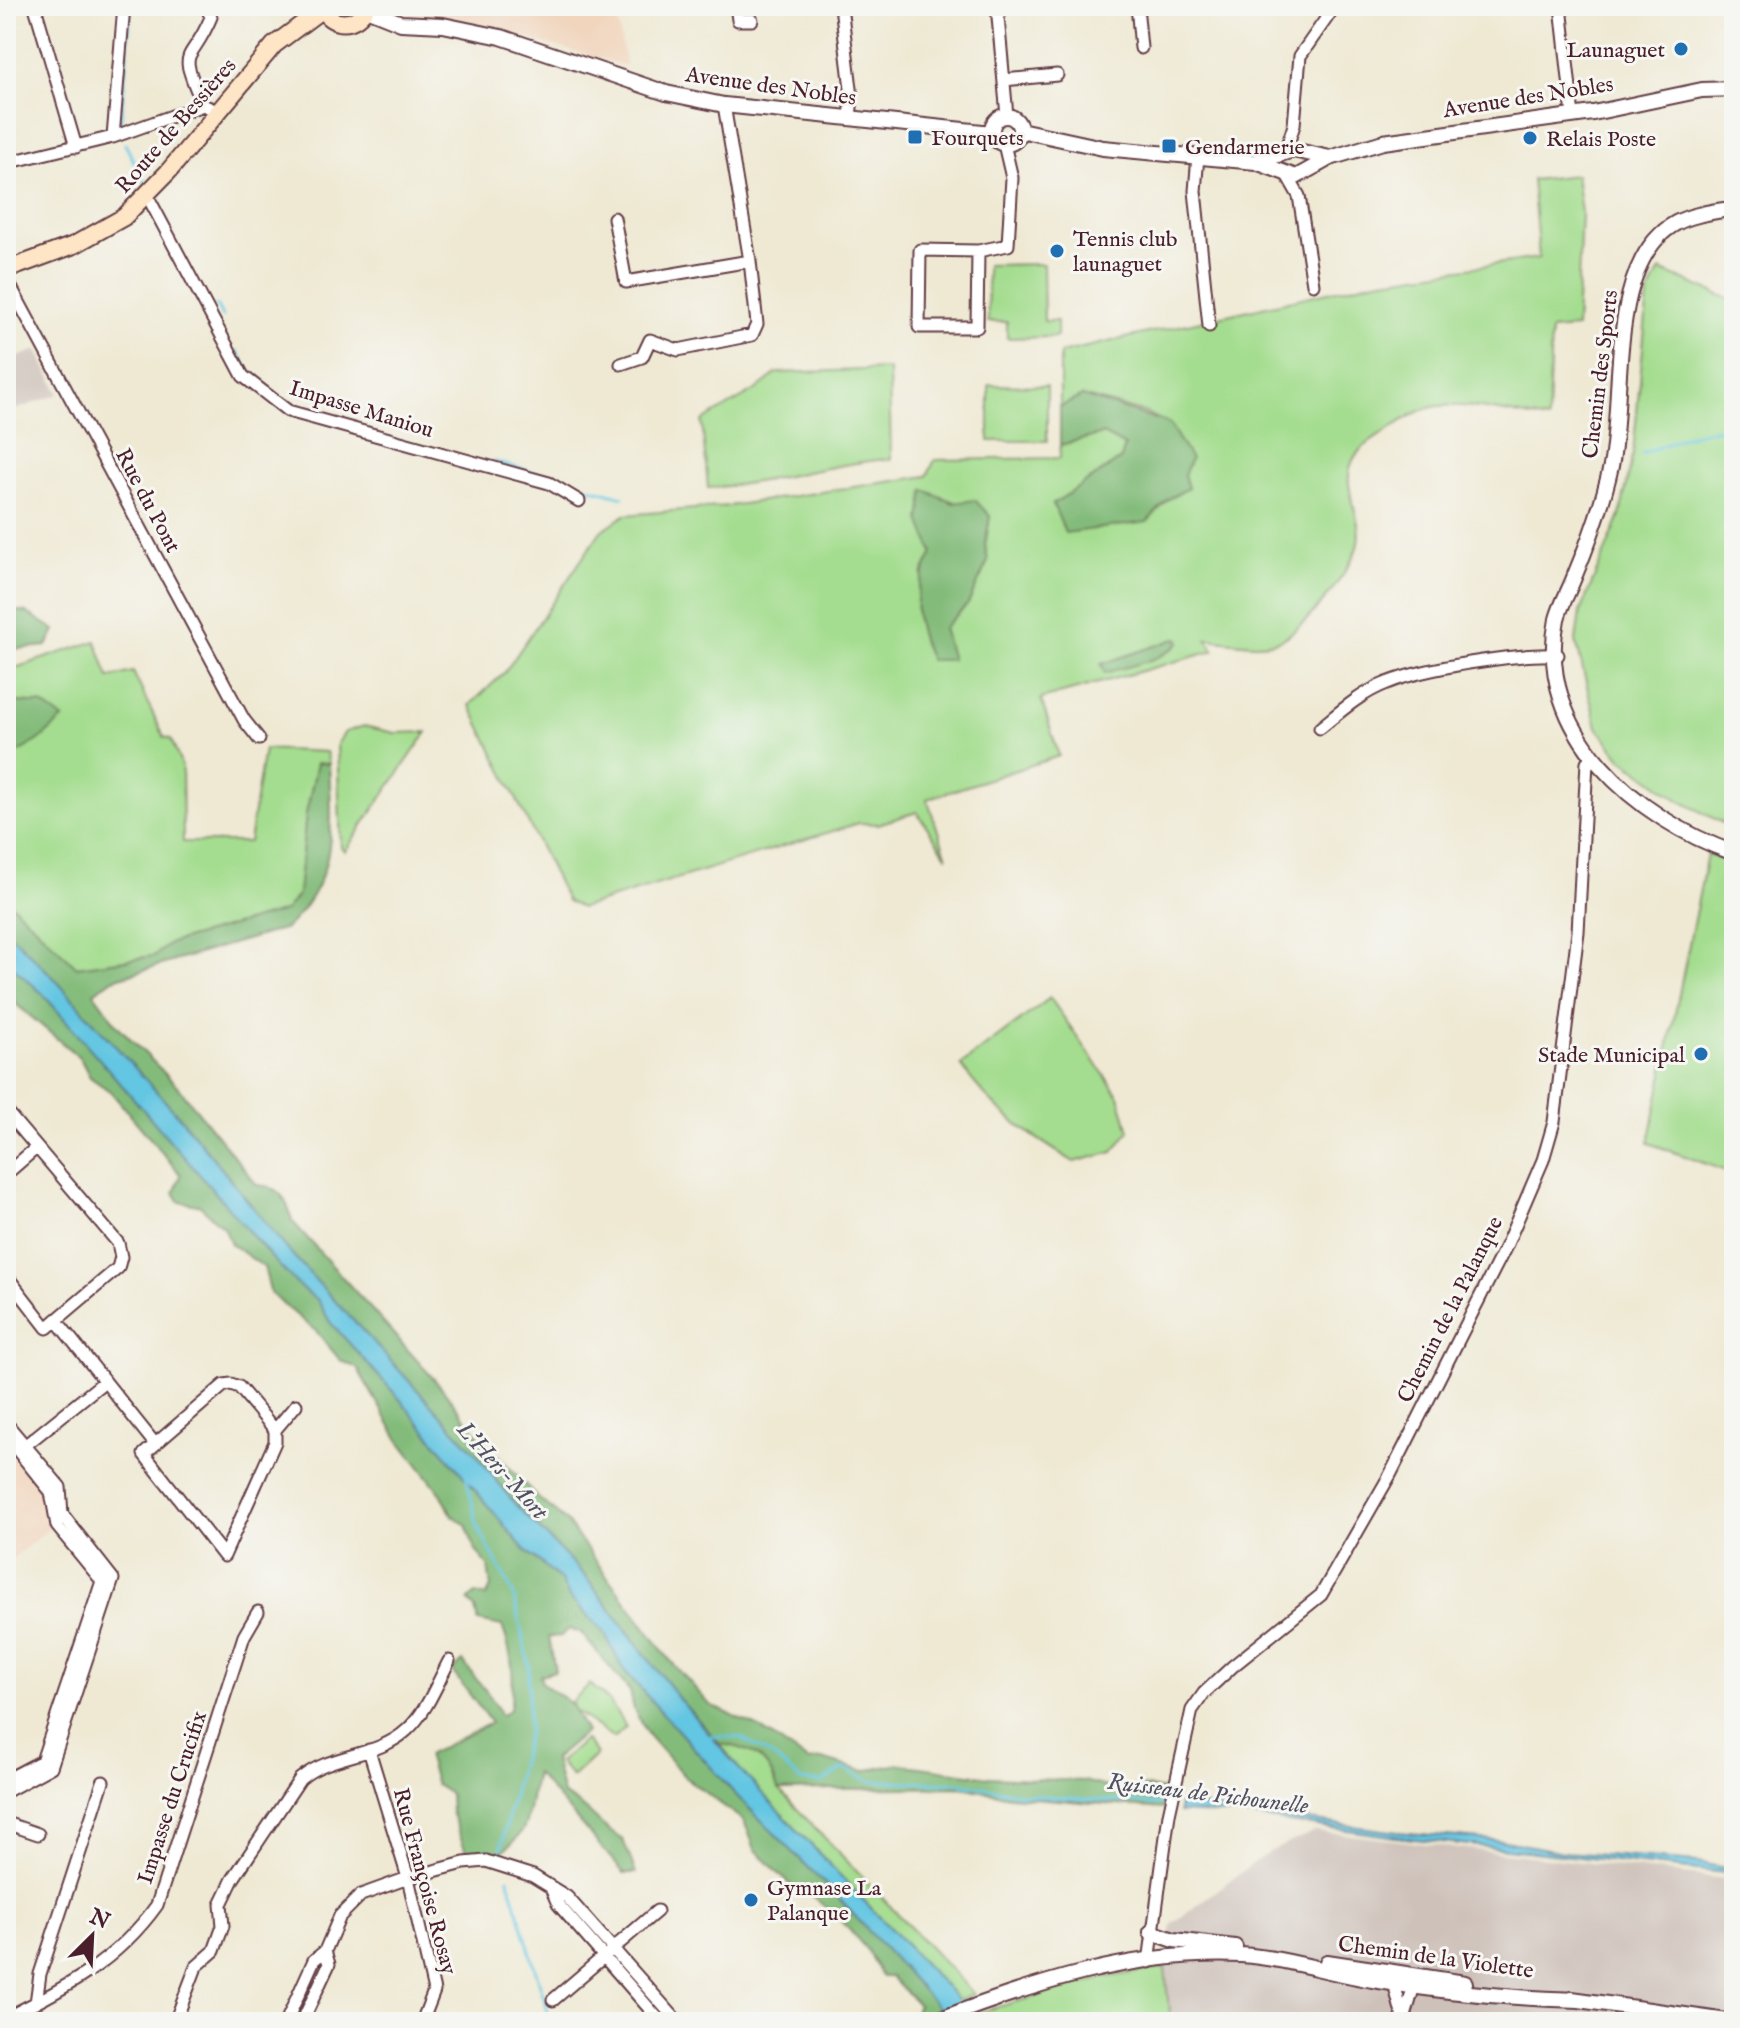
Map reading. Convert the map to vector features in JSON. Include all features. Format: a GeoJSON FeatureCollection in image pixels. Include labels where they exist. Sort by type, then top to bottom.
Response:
{"type":"FeatureCollection","features":[{"type":"Feature","properties":{"kind":"main road","name":"Route de Bessières"},"geometry":{"type":"LineString","coordinates":[[6,270],[105,230],[147,195],[210,108],[280,38],[320,8]]}},
{"type":"Feature","properties":{"kind":"main road"},"geometry":{"type":"LineString","coordinates":[[320,8],[340,23],[355,20],[366,8]]}},
{"type":"Feature","properties":{"kind":"street"},"geometry":{"type":"LineString","coordinates":[[113,137],[124,6]]}},
{"type":"Feature","properties":{"kind":"street"},"geometry":{"type":"LineString","coordinates":[[6,163],[76,147],[210,108],[186,57],[211,17],[206,6]]}},
{"type":"Feature","properties":{"kind":"street"},"geometry":{"type":"LineString","coordinates":[[736,6],[738,20],[752,20]]}},
{"type":"Feature","properties":{"kind":"street"},"geometry":{"type":"LineString","coordinates":[[841,6],[852,97],[850,118]]}},
{"type":"Feature","properties":{"kind":"street"},"geometry":{"type":"LineString","coordinates":[[997,6],[1007,116]]}},
{"type":"Feature","properties":{"kind":"street"},"geometry":{"type":"LineString","coordinates":[[1137,6],[1141,48]]}},
{"type":"Feature","properties":{"kind":"street"},"geometry":{"type":"LineString","coordinates":[[1299,196],[1285,174],[1284,154],[1294,125],[1300,56],[1335,6]]}},
{"type":"Feature","properties":{"kind":"street"},"geometry":{"type":"LineString","coordinates":[[1561,6],[1573,116]]}},
{"type":"Feature","properties":{"kind":"street"},"geometry":{"type":"LineString","coordinates":[[35,7],[76,147]]}},
{"type":"Feature","properties":{"kind":"street","name":"Avenue des Nobles"},"geometry":{"type":"LineString","coordinates":[[366,8],[401,23],[455,26],[501,37],[666,93],[724,105],[992,133]]}},
{"type":"Feature","properties":{"kind":"street"},"geometry":{"type":"LineString","coordinates":[[1004,80],[1057,75]]}},
{"type":"Feature","properties":{"kind":"street","name":"Avenue des Nobles"},"geometry":{"type":"LineString","coordinates":[[1020,130],[1103,148],[1256,162],[1296,177],[1330,158],[1430,133],[1573,116],[1702,90],[1734,89]]}},
{"type":"Feature","properties":{"kind":"street"},"geometry":{"type":"LineString","coordinates":[[621,364],[642,357],[650,340],[678,350],[752,335],[757,324],[750,261],[724,105]]}},
{"type":"Feature","properties":{"kind":"street"},"geometry":{"type":"LineString","coordinates":[[978,251],[977,327],[919,327],[920,250],[978,251],[1001,248],[1008,245],[1011,239],[1012,178],[1004,144],[992,133],[995,120],[1007,116],[1016,120],[1020,130],[1015,141],[1004,144]]}},
{"type":"Feature","properties":{"kind":"street"},"geometry":{"type":"LineString","coordinates":[[1294,125],[1305,171],[1299,196],[1313,284]]}},
{"type":"Feature","properties":{"kind":"street","name":"Avenue des Nobles"},"geometry":{"type":"LineString","coordinates":[[1256,162],[1293,150],[1330,158]]}},
{"type":"Feature","properties":{"kind":"street"},"geometry":{"type":"LineString","coordinates":[[1198,156],[1195,191],[1209,326]]}},
{"type":"Feature","properties":{"kind":"street","name":"Impasse Maniou"},"geometry":{"type":"LineString","coordinates":[[147,195],[243,376],[261,393],[288,411],[549,483],[579,501]]}},
{"type":"Feature","properties":{"kind":"street","name":"Chemin des Sports"},"geometry":{"type":"LineString","coordinates":[[1734,208],[1673,225],[1646,250],[1637,269],[1618,377],[1616,440],[1608,481],[1566,599],[1555,655],[1580,741],[1603,772],[1644,804],[1704,841],[1734,853]]}},
{"type":"Feature","properties":{"kind":"street"},"geometry":{"type":"LineString","coordinates":[[614,218],[626,282],[750,261]]}},
{"type":"Feature","properties":{"kind":"street","name":"Rue du Pont"},"geometry":{"type":"LineString","coordinates":[[6,278],[244,720],[259,739]]}},
{"type":"Feature","properties":{"kind":"street"},"geometry":{"type":"LineString","coordinates":[[1320,728],[1359,697],[1388,683],[1460,667],[1555,655]]}},
{"type":"Feature","properties":{"kind":"street","name":"Chemin de la Palanque"},"geometry":{"type":"LineString","coordinates":[[1149,1962],[1169,1814],[1192,1710],[1204,1693],[1233,1666],[1321,1595],[1368,1517],[1527,1201],[1554,1122],[1578,932],[1587,762]]}},
{"type":"Feature","properties":{"kind":"street"},"geometry":{"type":"LineString","coordinates":[[6,1111],[118,1243],[121,1257],[118,1268],[47,1328],[6,1275]]}},
{"type":"Feature","properties":{"kind":"street"},"geometry":{"type":"LineString","coordinates":[[6,1174],[36,1148]]}},
{"type":"Feature","properties":{"kind":"street"},"geometry":{"type":"LineString","coordinates":[[56,1320],[155,1444]]}},
{"type":"Feature","properties":{"kind":"street"},"geometry":{"type":"LineString","coordinates":[[21,1448],[105,1381]]}},
{"type":"Feature","properties":{"kind":"street"},"geometry":{"type":"LineString","coordinates":[[231,1384],[239,1387],[275,1430],[275,1442],[224,1556],[144,1454],[155,1444],[224,1385],[231,1384]]}},
{"type":"Feature","properties":{"kind":"street"},"geometry":{"type":"LineString","coordinates":[[275,1430],[296,1405]]}},
{"type":"Feature","properties":{"kind":"street"},"geometry":{"type":"LineString","coordinates":[[6,1423],[21,1448]]}},
{"type":"Feature","properties":{"kind":"street"},"geometry":{"type":"LineString","coordinates":[[6,1436],[60,1487],[62,1514],[113,1579],[51,1767],[6,1789]]}},
{"type":"Feature","properties":{"kind":"street","name":"Impasse du Crucifix"},"geometry":{"type":"LineString","coordinates":[[6,2018],[73,1984],[134,1937],[157,1905],[244,1636],[258,1612]]}},
{"type":"Feature","properties":{"kind":"street"},"geometry":{"type":"LineString","coordinates":[[175,2022],[196,1967],[214,1951],[223,1926],[221,1904],[233,1879],[300,1779],[314,1767],[395,1740],[409,1729],[449,1661]]}},
{"type":"Feature","properties":{"kind":"street","name":"Rue Françoise Rosay"},"geometry":{"type":"LineString","coordinates":[[369,1750],[408,1878],[434,1991],[422,2022]]}},
{"type":"Feature","properties":{"kind":"street"},"geometry":{"type":"LineString","coordinates":[[36,2003],[40,1974],[103,1782]]}},
{"type":"Feature","properties":{"kind":"street"},"geometry":{"type":"LineString","coordinates":[[6,1823],[38,1834]]}},
{"type":"Feature","properties":{"kind":"street"},"geometry":{"type":"LineString","coordinates":[[286,2022],[314,1960],[325,1951],[340,1916],[361,1895],[408,1878],[486,1861],[513,1867],[567,1897],[614,1949],[669,2020]]}},
{"type":"Feature","properties":{"kind":"street"},"geometry":{"type":"LineString","coordinates":[[550,1887],[558,1904],[604,1957],[669,2020]]}},
{"type":"Feature","properties":{"kind":"street"},"geometry":{"type":"LineString","coordinates":[[553,2000],[657,1911]]}},
{"type":"Feature","properties":{"kind":"street","name":"Chemin de la Violette"},"geometry":{"type":"LineString","coordinates":[[1151,1932],[1174,1940],[1412,1981],[1734,2022]]}},
{"type":"Feature","properties":{"kind":"street"},"geometry":{"type":"LineString","coordinates":[[302,2022],[329,1964],[325,1951]]}},
{"type":"Feature","properties":{"kind":"street","name":"Chemin de la Violette"},"geometry":{"type":"LineString","coordinates":[[1149,1962],[1224,1955],[1279,1957],[1396,1985],[1412,1981]]}},
{"type":"Feature","properties":{"kind":"street"},"geometry":{"type":"LineString","coordinates":[[933,2022],[1064,1977],[1149,1962]]}},
{"type":"Feature","properties":{"kind":"street"},"geometry":{"type":"LineString","coordinates":[[1404,2021],[1412,1981]]}},
{"type":"Feature","properties":{"kind":"street"},"geometry":{"type":"LineString","coordinates":[[1396,1985],[1404,2021]]}},
{"type":"Feature","properties":{"kind":"shaded area"},"geometry":{"type":"Polygon","coordinates":[[[384,6],[615,6],[626,66],[455,18],[411,14],[384,6]]]}},
{"type":"Feature","properties":{"kind":"shaded area"},"geometry":{"type":"Polygon","coordinates":[[[37,350],[59,394],[6,413],[6,361],[37,350]]]}},
{"type":"Feature","properties":{"kind":"shaded area"},"geometry":{"type":"Polygon","coordinates":[[[6,1447],[46,1496],[47,1521],[51,1527],[6,1564],[6,1447]]]}},
{"type":"Feature","properties":{"kind":"shaded area"},"geometry":{"type":"Polygon","coordinates":[[[1315,1831],[1734,1880],[1734,2022],[1170,2022],[1165,1972],[1172,1924],[1267,1853],[1315,1831]]]}},
{"type":"Feature","properties":{"kind":"green space"},"geometry":{"type":"Polygon","coordinates":[[[1576,175],[1581,213],[1576,328],[1551,330],[1548,420],[1479,408],[1439,406],[1411,416],[1365,446],[1353,459],[1349,474],[1359,533],[1354,554],[1337,584],[1298,628],[1274,642],[1258,644],[1207,639],[1214,651],[1041,699],[1059,756],[927,799],[947,857],[917,812],[878,824],[859,823],[581,908],[567,901],[470,705],[505,672],[601,531],[625,515],[729,506],[927,476],[935,460],[1060,458],[1060,445],[1103,434],[1125,445],[1121,459],[1054,504],[1147,522],[1168,499],[1188,488],[1169,424],[1146,413],[1082,396],[1060,407],[1060,353],[1376,281],[1539,258],[1532,180],[1576,175]],[[924,490],[933,553],[922,574],[951,659],[943,628],[968,604],[988,561],[985,545],[990,516],[924,490]]]}},
{"type":"Feature","properties":{"kind":"green space"},"geometry":{"type":"Polygon","coordinates":[[[1043,264],[1044,321],[1057,321],[1057,337],[1007,338],[1007,322],[988,322],[987,265],[1043,264]]]}},
{"type":"Feature","properties":{"kind":"green space"},"geometry":{"type":"Polygon","coordinates":[[[1660,270],[1734,301],[1734,829],[1680,801],[1621,758],[1597,727],[1576,641],[1580,612],[1620,516],[1633,454],[1648,295],[1660,270]]]}},
{"type":"Feature","properties":{"kind":"green space"},"geometry":{"type":"Polygon","coordinates":[[[889,369],[891,459],[708,488],[702,421],[754,391],[777,373],[889,369]]]}},
{"type":"Feature","properties":{"kind":"green space"},"geometry":{"type":"Polygon","coordinates":[[[989,385],[1047,386],[1047,441],[989,441],[989,385]]]}},
{"type":"Feature","properties":{"kind":"green space"},"geometry":{"type":"Polygon","coordinates":[[[1082,396],[1169,423],[1191,459],[1184,475],[1188,488],[1168,499],[1147,522],[1065,533],[1053,504],[1121,459],[1125,446],[1103,434],[1060,445],[1060,407],[1082,396]]]}},
{"type":"Feature","properties":{"kind":"green space"},"geometry":{"type":"Polygon","coordinates":[[[924,490],[953,503],[975,500],[990,516],[985,545],[988,561],[968,604],[943,628],[952,660],[930,660],[917,618],[918,593],[933,553],[920,520],[924,490]]]}},
{"type":"Feature","properties":{"kind":"green space"},"geometry":{"type":"Polygon","coordinates":[[[6,609],[26,612],[55,630],[47,646],[6,650],[6,609]]]}},
{"type":"Feature","properties":{"kind":"green space"},"geometry":{"type":"Polygon","coordinates":[[[1178,638],[1180,642],[1173,648],[1145,662],[1105,673],[1101,664],[1178,638]]]}},
{"type":"Feature","properties":{"kind":"green space"},"geometry":{"type":"Polygon","coordinates":[[[96,641],[109,678],[133,672],[164,737],[171,739],[182,767],[183,842],[249,842],[264,749],[326,752],[329,764],[317,764],[306,814],[298,894],[286,911],[171,943],[154,956],[76,967],[6,899],[6,759],[39,740],[42,704],[6,701],[6,671],[96,641]]]}},
{"type":"Feature","properties":{"kind":"green space"},"geometry":{"type":"Polygon","coordinates":[[[6,701],[42,704],[63,719],[39,740],[6,759],[6,701]]]}},
{"type":"Feature","properties":{"kind":"green space"},"geometry":{"type":"Polygon","coordinates":[[[364,726],[395,733],[427,732],[345,851],[341,848],[337,744],[345,732],[364,726]]]}},
{"type":"Feature","properties":{"kind":"green space"},"geometry":{"type":"Polygon","coordinates":[[[317,763],[329,764],[330,832],[323,872],[303,909],[286,928],[113,979],[94,993],[117,1025],[179,1088],[257,1185],[272,1188],[282,1196],[292,1221],[441,1387],[475,1431],[538,1498],[566,1521],[669,1659],[710,1705],[758,1727],[808,1761],[822,1759],[863,1771],[899,1764],[990,1777],[1084,1781],[1122,1791],[1145,1787],[1165,1790],[1163,1809],[1010,1796],[961,1787],[778,1790],[764,1762],[750,1751],[720,1744],[680,1700],[584,1575],[515,1504],[472,1449],[286,1248],[182,1120],[53,977],[6,930],[6,899],[77,967],[154,956],[171,943],[285,911],[298,894],[306,814],[317,763]]]}},
{"type":"Feature","properties":{"kind":"green space","name":"Stade Municipal"},"geometry":{"type":"Polygon","coordinates":[[[1707,855],[1734,863],[1734,1174],[1649,1143],[1707,855]]]}},
{"type":"Feature","properties":{"kind":"green space"},"geometry":{"type":"Polygon","coordinates":[[[6,961],[42,993],[272,1258],[302,1289],[317,1299],[330,1322],[398,1397],[523,1548],[561,1580],[570,1598],[605,1633],[622,1668],[734,1793],[833,1892],[939,2008],[910,2022],[918,2005],[891,1977],[882,1977],[868,1951],[841,1920],[812,1896],[790,1885],[755,1849],[744,1821],[686,1778],[648,1735],[634,1710],[630,1691],[581,1633],[569,1629],[561,1636],[549,1637],[555,1671],[540,1675],[542,1683],[570,1703],[586,1732],[554,1759],[563,1795],[623,1840],[636,1873],[624,1873],[536,1773],[527,1819],[518,1837],[497,1855],[466,1851],[451,1812],[450,1794],[436,1785],[427,1755],[491,1723],[452,1671],[463,1661],[501,1716],[510,1709],[512,1667],[502,1626],[478,1621],[475,1609],[468,1600],[476,1594],[486,1597],[491,1587],[488,1566],[475,1549],[466,1525],[452,1515],[442,1495],[399,1440],[357,1368],[340,1360],[317,1332],[271,1294],[264,1267],[231,1244],[225,1229],[199,1205],[180,1202],[174,1193],[181,1175],[111,1092],[90,1077],[80,1058],[16,1004],[10,993],[12,983],[6,974],[6,961]]]}},
{"type":"Feature","properties":{"kind":"green space"},"geometry":{"type":"Polygon","coordinates":[[[1050,998],[1119,1096],[1129,1131],[1113,1152],[1074,1162],[998,1108],[961,1065],[1050,998]]]}},
{"type":"Feature","properties":{"kind":"green space"},"geometry":{"type":"Polygon","coordinates":[[[590,1684],[609,1701],[626,1727],[614,1738],[575,1711],[571,1702],[590,1684]]]}},
{"type":"Feature","properties":{"kind":"green space"},"geometry":{"type":"Polygon","coordinates":[[[585,1740],[597,1754],[572,1777],[559,1762],[585,1740]]]}},
{"type":"Feature","properties":{"kind":"green space"},"geometry":{"type":"Polygon","coordinates":[[[720,1744],[741,1748],[757,1756],[770,1770],[779,1790],[974,1994],[958,2000],[742,1772],[720,1744]]]}},
{"type":"Feature","properties":{"kind":"green space"},"geometry":{"type":"Polygon","coordinates":[[[1165,1968],[1170,2022],[975,2022],[968,2015],[1107,1977],[1165,1968]]]}},
{"type":"Feature","properties":{"kind":"water"},"geometry":{"type":"Polygon","coordinates":[[[6,930],[53,977],[182,1120],[286,1248],[472,1449],[515,1504],[584,1575],[680,1700],[742,1772],[958,2000],[939,2008],[833,1892],[734,1793],[622,1668],[605,1633],[570,1598],[561,1580],[523,1548],[398,1397],[330,1322],[317,1299],[302,1289],[272,1258],[42,993],[6,961],[6,930]]]}},
{"type":"Feature","properties":{"kind":"water"},"geometry":{"type":"Polygon","coordinates":[[[1179,1803],[1397,1832],[1505,1841],[1563,1852],[1697,1862],[1734,1870],[1734,1874],[1397,1837],[1240,1815],[1179,1812],[1179,1803]]]}},
{"type":"Feature","properties":{"kind":"waterway"},"geometry":{"type":"LineString","coordinates":[[120,129],[131,6]]}},
{"type":"Feature","properties":{"kind":"waterway"},"geometry":{"type":"LineString","coordinates":[[125,144],[147,186]]}},
{"type":"Feature","properties":{"kind":"waterway"},"geometry":{"type":"LineString","coordinates":[[216,305],[222,317]]}},
{"type":"Feature","properties":{"kind":"waterway"},"geometry":{"type":"LineString","coordinates":[[237,351],[253,377]]}},
{"type":"Feature","properties":{"kind":"waterway"},"geometry":{"type":"LineString","coordinates":[[282,400],[300,409]]}},
{"type":"Feature","properties":{"kind":"waterway"},"geometry":{"type":"LineString","coordinates":[[1642,454],[1684,437],[1734,424]]}},
{"type":"Feature","properties":{"kind":"waterway"},"geometry":{"type":"LineString","coordinates":[[495,462],[623,497]]}},
{"type":"Feature","properties":{"kind":"waterway"},"geometry":{"type":"LineString","coordinates":[[466,1476],[478,1528],[513,1593],[529,1665],[528,1732],[501,1848]]}},
{"type":"Feature","properties":{"kind":"waterway","name":"Ruisseau de Pichounelle"},"geometry":{"type":"LineString","coordinates":[[710,1736],[742,1738],[774,1757],[802,1781],[822,1782],[844,1768],[869,1781],[957,1783],[1029,1795],[1167,1805]]}},
{"type":"Feature","properties":{"kind":"waterway"},"geometry":{"type":"LineString","coordinates":[[508,1878],[551,2022]]}},
{"type":"Feature","properties":{"kind":"waterway","name":"L'Hers-Mort"},"geometry":{"type":"LineString","coordinates":[[931,1986],[967,2022]]}},
{"type":"Feature","properties":{"kind":"place","name":"Launaguet"},"geometry":{"type":"Point","coordinates":[1681,49]}},
{"type":"Feature","properties":{"kind":"place","name":"Fourquets"},"geometry":{"type":"Point","coordinates":[915,137]}},
{"type":"Feature","properties":{"kind":"place","name":"Relais Poste"},"geometry":{"type":"Point","coordinates":[1530,138]}},
{"type":"Feature","properties":{"kind":"place","name":"Gendarmerie"},"geometry":{"type":"Point","coordinates":[1169,146]}},
{"type":"Feature","properties":{"kind":"place","name":"Tennis club launaguet"},"geometry":{"type":"Point","coordinates":[1057,251]}},
{"type":"Feature","properties":{"kind":"place","name":"Stade Municipal"},"geometry":{"type":"Point","coordinates":[1701,1054]}},
{"type":"Feature","properties":{"kind":"place","name":"Gymnase La Palanque"},"geometry":{"type":"Point","coordinates":[751,1900]}}]}
